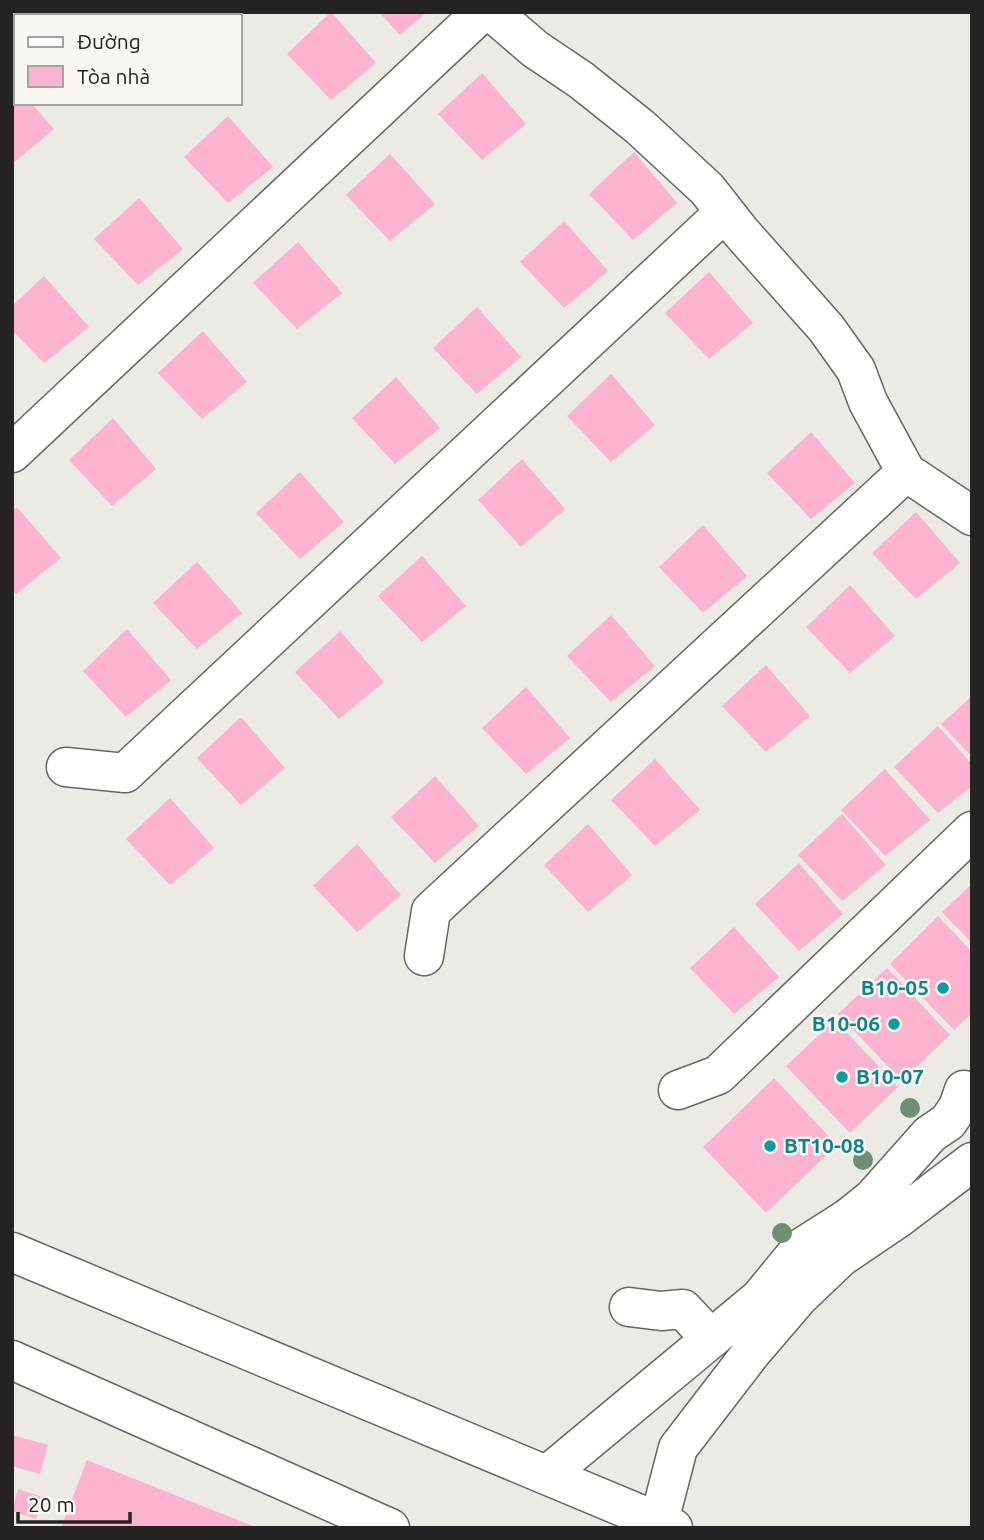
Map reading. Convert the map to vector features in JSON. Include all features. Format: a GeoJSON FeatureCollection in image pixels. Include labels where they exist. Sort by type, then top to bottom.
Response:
{"type":"FeatureCollection","features":[{"type":"Feature","properties":{"kind":"street"},"geometry":{"type":"LineString","coordinates":[[12,453],[482,12]]}},
{"type":"Feature","properties":{"kind":"street"},"geometry":{"type":"LineString","coordinates":[[492,12],[535,49],[581,80],[640,127],[708,189],[826,328],[856,370],[868,402],[906,472],[972,516]]}},
{"type":"Feature","properties":{"kind":"street"},"geometry":{"type":"LineString","coordinates":[[66,767],[125,773],[725,212]]}},
{"type":"Feature","properties":{"kind":"street"},"geometry":{"type":"LineString","coordinates":[[424,956],[431,911],[906,472]]}},
{"type":"Feature","properties":{"kind":"street"},"geometry":{"type":"LineString","coordinates":[[678,1090],[718,1075],[972,831]]}},
{"type":"Feature","properties":{"kind":"street"},"geometry":{"type":"LineString","coordinates":[[547,1475],[760,1298],[801,1248],[848,1218],[873,1198],[930,1134],[948,1122],[958,1107],[964,1090]]}},
{"type":"Feature","properties":{"kind":"street"},"geometry":{"type":"LineString","coordinates":[[12,1252],[666,1525],[678,1448],[751,1353],[799,1297],[841,1257],[972,1163]]}},
{"type":"Feature","properties":{"kind":"street"},"geometry":{"type":"LineString","coordinates":[[629,1307],[661,1311],[683,1309],[711,1339]]}},
{"type":"Feature","properties":{"kind":"street"},"geometry":{"type":"LineString","coordinates":[[12,1360],[390,1528]]}},
{"type":"Feature","properties":{"kind":"building"},"geometry":{"type":"Polygon","coordinates":[[[109,12],[110,14],[79,14],[109,12]]]}},
{"type":"Feature","properties":{"kind":"building"},"geometry":{"type":"Polygon","coordinates":[[[331,12],[376,63],[331,100],[287,54],[331,12]]]}},
{"type":"Feature","properties":{"kind":"building"},"geometry":{"type":"Polygon","coordinates":[[[379,12],[427,12],[400,35],[379,12]]]}},
{"type":"Feature","properties":{"kind":"building"},"geometry":{"type":"Polygon","coordinates":[[[482,73],[526,124],[482,160],[438,114],[482,73]]]}},
{"type":"Feature","properties":{"kind":"building"},"geometry":{"type":"Polygon","coordinates":[[[12,81],[14,105],[33,105],[54,129],[12,164],[12,81]]]}},
{"type":"Feature","properties":{"kind":"building"},"geometry":{"type":"Polygon","coordinates":[[[228,116],[273,167],[228,203],[184,157],[228,116]]]}},
{"type":"Feature","properties":{"kind":"building"},"geometry":{"type":"Polygon","coordinates":[[[634,152],[677,203],[633,240],[589,194],[634,152]]]}},
{"type":"Feature","properties":{"kind":"building"},"geometry":{"type":"Polygon","coordinates":[[[390,154],[435,204],[390,241],[346,195],[390,154]]]}},
{"type":"Feature","properties":{"kind":"building"},"geometry":{"type":"Polygon","coordinates":[[[139,198],[183,249],[138,285],[94,239],[139,198]]]}},
{"type":"Feature","properties":{"kind":"building"},"geometry":{"type":"Polygon","coordinates":[[[564,221],[608,271],[564,308],[520,262],[564,221]]]}},
{"type":"Feature","properties":{"kind":"building"},"geometry":{"type":"Polygon","coordinates":[[[298,242],[342,293],[297,329],[253,283],[298,242]]]}},
{"type":"Feature","properties":{"kind":"building"},"geometry":{"type":"Polygon","coordinates":[[[709,272],[753,323],[709,359],[665,313],[709,272]]]}},
{"type":"Feature","properties":{"kind":"building"},"geometry":{"type":"Polygon","coordinates":[[[44,276],[89,327],[44,363],[12,330],[12,306],[44,276]]]}},
{"type":"Feature","properties":{"kind":"building"},"geometry":{"type":"Polygon","coordinates":[[[477,307],[521,357],[477,394],[433,348],[477,307]]]}},
{"type":"Feature","properties":{"kind":"building"},"geometry":{"type":"Polygon","coordinates":[[[203,331],[247,382],[202,419],[158,373],[203,331]]]}},
{"type":"Feature","properties":{"kind":"building"},"geometry":{"type":"Polygon","coordinates":[[[611,374],[655,425],[611,462],[567,416],[611,374]]]}},
{"type":"Feature","properties":{"kind":"building"},"geometry":{"type":"Polygon","coordinates":[[[396,377],[440,428],[395,464],[352,418],[396,377]]]}},
{"type":"Feature","properties":{"kind":"building"},"geometry":{"type":"Polygon","coordinates":[[[113,418],[156,469],[112,506],[69,460],[113,418]]]}},
{"type":"Feature","properties":{"kind":"building"},"geometry":{"type":"Polygon","coordinates":[[[811,432],[855,483],[811,519],[767,473],[811,432]]]}},
{"type":"Feature","properties":{"kind":"building"},"geometry":{"type":"Polygon","coordinates":[[[522,459],[565,509],[521,547],[478,500],[522,459]]]}},
{"type":"Feature","properties":{"kind":"building"},"geometry":{"type":"Polygon","coordinates":[[[300,472],[344,522],[300,559],[256,513],[300,472]]]}},
{"type":"Feature","properties":{"kind":"building"},"geometry":{"type":"Polygon","coordinates":[[[17,507],[61,558],[16,594],[12,590],[12,511],[17,507]]]}},
{"type":"Feature","properties":{"kind":"building"},"geometry":{"type":"Polygon","coordinates":[[[916,512],[960,563],[916,599],[872,553],[916,512]]]}},
{"type":"Feature","properties":{"kind":"building"},"geometry":{"type":"Polygon","coordinates":[[[703,525],[747,576],[703,613],[659,567],[703,525]]]}},
{"type":"Feature","properties":{"kind":"building"},"geometry":{"type":"Polygon","coordinates":[[[422,556],[466,606],[422,642],[378,596],[422,556]]]}},
{"type":"Feature","properties":{"kind":"building"},"geometry":{"type":"Polygon","coordinates":[[[197,562],[242,613],[197,649],[153,603],[197,562]]]}},
{"type":"Feature","properties":{"kind":"building"},"geometry":{"type":"Polygon","coordinates":[[[850,585],[895,636],[850,673],[806,627],[850,585]]]}},
{"type":"Feature","properties":{"kind":"building"},"geometry":{"type":"Polygon","coordinates":[[[611,615],[655,666],[611,702],[567,656],[611,615]]]}},
{"type":"Feature","properties":{"kind":"building"},"geometry":{"type":"Polygon","coordinates":[[[127,629],[171,680],[126,717],[83,671],[127,629]]]}},
{"type":"Feature","properties":{"kind":"building"},"geometry":{"type":"Polygon","coordinates":[[[340,631],[384,682],[339,719],[295,672],[340,631]]]}},
{"type":"Feature","properties":{"kind":"building"},"geometry":{"type":"Polygon","coordinates":[[[766,665],[810,716],[766,752],[722,706],[766,665]]]}},
{"type":"Feature","properties":{"kind":"building"},"geometry":{"type":"Polygon","coordinates":[[[526,687],[570,738],[526,774],[482,728],[526,687]]]}},
{"type":"Feature","properties":{"kind":"building"},"geometry":{"type":"Polygon","coordinates":[[[972,696],[972,757],[941,724],[972,696]]]}},
{"type":"Feature","properties":{"kind":"building"},"geometry":{"type":"Polygon","coordinates":[[[241,717],[285,768],[241,805],[197,758],[241,717]]]}},
{"type":"Feature","properties":{"kind":"building"},"geometry":{"type":"Polygon","coordinates":[[[938,726],[972,764],[972,786],[938,813],[894,767],[938,726]]]}},
{"type":"Feature","properties":{"kind":"building"},"geometry":{"type":"Polygon","coordinates":[[[655,759],[700,810],[655,846],[611,800],[655,759]]]}},
{"type":"Feature","properties":{"kind":"building"},"geometry":{"type":"Polygon","coordinates":[[[885,769],[930,820],[885,856],[841,810],[885,769]]]}},
{"type":"Feature","properties":{"kind":"building"},"geometry":{"type":"Polygon","coordinates":[[[435,776],[479,826],[435,863],[391,817],[435,776]]]}},
{"type":"Feature","properties":{"kind":"building"},"geometry":{"type":"Polygon","coordinates":[[[170,798],[214,848],[170,885],[126,839],[170,798]]]}},
{"type":"Feature","properties":{"kind":"building"},"geometry":{"type":"Polygon","coordinates":[[[842,814],[886,865],[842,901],[798,855],[842,814]]]}},
{"type":"Feature","properties":{"kind":"building"},"geometry":{"type":"Polygon","coordinates":[[[588,824],[632,875],[588,912],[544,865],[588,824]]]}},
{"type":"Feature","properties":{"kind":"building"},"geometry":{"type":"Polygon","coordinates":[[[357,844],[401,895],[357,932],[313,886],[357,844]]]}},
{"type":"Feature","properties":{"kind":"building"},"geometry":{"type":"Polygon","coordinates":[[[799,863],[843,914],[799,951],[755,904],[799,863]]]}},
{"type":"Feature","properties":{"kind":"building"},"geometry":{"type":"Polygon","coordinates":[[[972,884],[972,943],[942,912],[972,884]]]}},
{"type":"Feature","properties":{"kind":"building","name":"B10-05"},"geometry":{"type":"Polygon","coordinates":[[[938,916],[972,952],[972,1013],[954,1030],[890,964],[938,916]]]}},
{"type":"Feature","properties":{"kind":"building"},"geometry":{"type":"Polygon","coordinates":[[[734,927],[779,977],[734,1014],[690,968],[734,927]]]}},
{"type":"Feature","properties":{"kind":"building","name":"B10-06"},"geometry":{"type":"Polygon","coordinates":[[[887,968],[950,1035],[902,1081],[838,1014],[887,968]]]}},
{"type":"Feature","properties":{"kind":"building","name":"B10-07"},"geometry":{"type":"Polygon","coordinates":[[[835,1020],[898,1087],[850,1133],[786,1066],[835,1020]]]}},
{"type":"Feature","properties":{"kind":"building","name":"BT10-08"},"geometry":{"type":"Polygon","coordinates":[[[774,1078],[837,1145],[766,1213],[703,1147],[774,1078]]]}},
{"type":"Feature","properties":{"kind":"building"},"geometry":{"type":"Polygon","coordinates":[[[12,1435],[48,1445],[40,1474],[12,1466],[12,1435]]]}},
{"type":"Feature","properties":{"kind":"building"},"geometry":{"type":"Polygon","coordinates":[[[87,1460],[258,1528],[61,1528],[87,1460]]]}},
{"type":"Feature","properties":{"kind":"building"},"geometry":{"type":"Polygon","coordinates":[[[18,1489],[43,1497],[36,1519],[12,1511],[18,1489]]]}},
{"type":"Feature","properties":{"kind":"place","name":"B10-05"},"geometry":{"type":"Point","coordinates":[943,988]}},
{"type":"Feature","properties":{"kind":"place","name":"B10-06"},"geometry":{"type":"Point","coordinates":[894,1024]}},
{"type":"Feature","properties":{"kind":"place","name":"B10-07"},"geometry":{"type":"Point","coordinates":[842,1077]}},
{"type":"Feature","properties":{"kind":"place","name":"BT10-08"},"geometry":{"type":"Point","coordinates":[770,1146]}}]}
